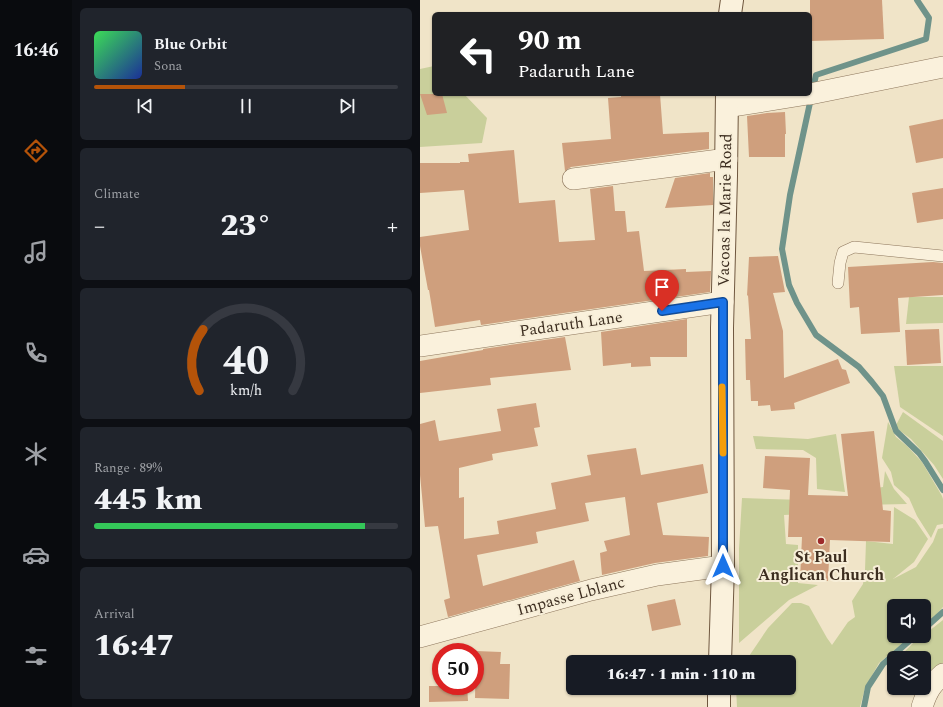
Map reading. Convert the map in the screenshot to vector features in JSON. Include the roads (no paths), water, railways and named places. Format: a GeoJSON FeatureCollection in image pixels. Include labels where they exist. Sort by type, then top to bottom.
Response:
{"type":"FeatureCollection","features":[{"type":"Feature","properties":{"kind":"main road"},"geometry":{"type":"LineString","coordinates":[[730,12],[732,0]]}},
{"type":"Feature","properties":{"kind":"main road","name":"Vacoas la Marie Road"},"geometry":{"type":"LineString","coordinates":[[720,655],[723,566],[722,336],[727,101]]}},
{"type":"Feature","properties":{"kind":"main road"},"geometry":{"type":"LineString","coordinates":[[719,695],[719,707]]}},
{"type":"Feature","properties":{"kind":"street"},"geometry":{"type":"LineString","coordinates":[[812,94],[943,67]]}},
{"type":"Feature","properties":{"kind":"street"},"geometry":{"type":"LineString","coordinates":[[727,101],[791,96]]}},
{"type":"Feature","properties":{"kind":"street"},"geometry":{"type":"LineString","coordinates":[[573,179],[726,159]]}},
{"type":"Feature","properties":{"kind":"street","name":"Padaruth Lane"},"geometry":{"type":"LineString","coordinates":[[420,346],[723,302]]}},
{"type":"Feature","properties":{"kind":"street","name":"Impasse Lblanc"},"geometry":{"type":"LineString","coordinates":[[420,637],[591,590],[657,574],[723,566]]}},
{"type":"Feature","properties":{"kind":"street"},"geometry":{"type":"LineString","coordinates":[[922,707],[925,696],[933,683],[943,674]]}},
{"type":"Feature","properties":{"kind":"lane"},"geometry":{"type":"LineString","coordinates":[[838,283],[840,263],[843,252],[854,247],[943,256]]}},
{"type":"Feature","properties":{"kind":"waterway"},"geometry":{"type":"LineString","coordinates":[[812,93],[816,75],[926,39],[929,18],[917,0]]}},
{"type":"Feature","properties":{"kind":"waterway"},"geometry":{"type":"LineString","coordinates":[[811,96],[790,195],[782,249],[789,285],[797,303],[816,335],[859,367],[883,396],[896,431],[919,453],[943,490]]}},
{"type":"Feature","properties":{"kind":"waterway"},"geometry":{"type":"LineString","coordinates":[[931,623],[943,612]]}},
{"type":"Feature","properties":{"kind":"waterway"},"geometry":{"type":"LineString","coordinates":[[864,707],[868,687],[883,664],[907,643]]}},
{"type":"Feature","properties":{"kind":"place","name":"St Paul Anglican Church"},"geometry":{"type":"Point","coordinates":[821,541]}}]}
